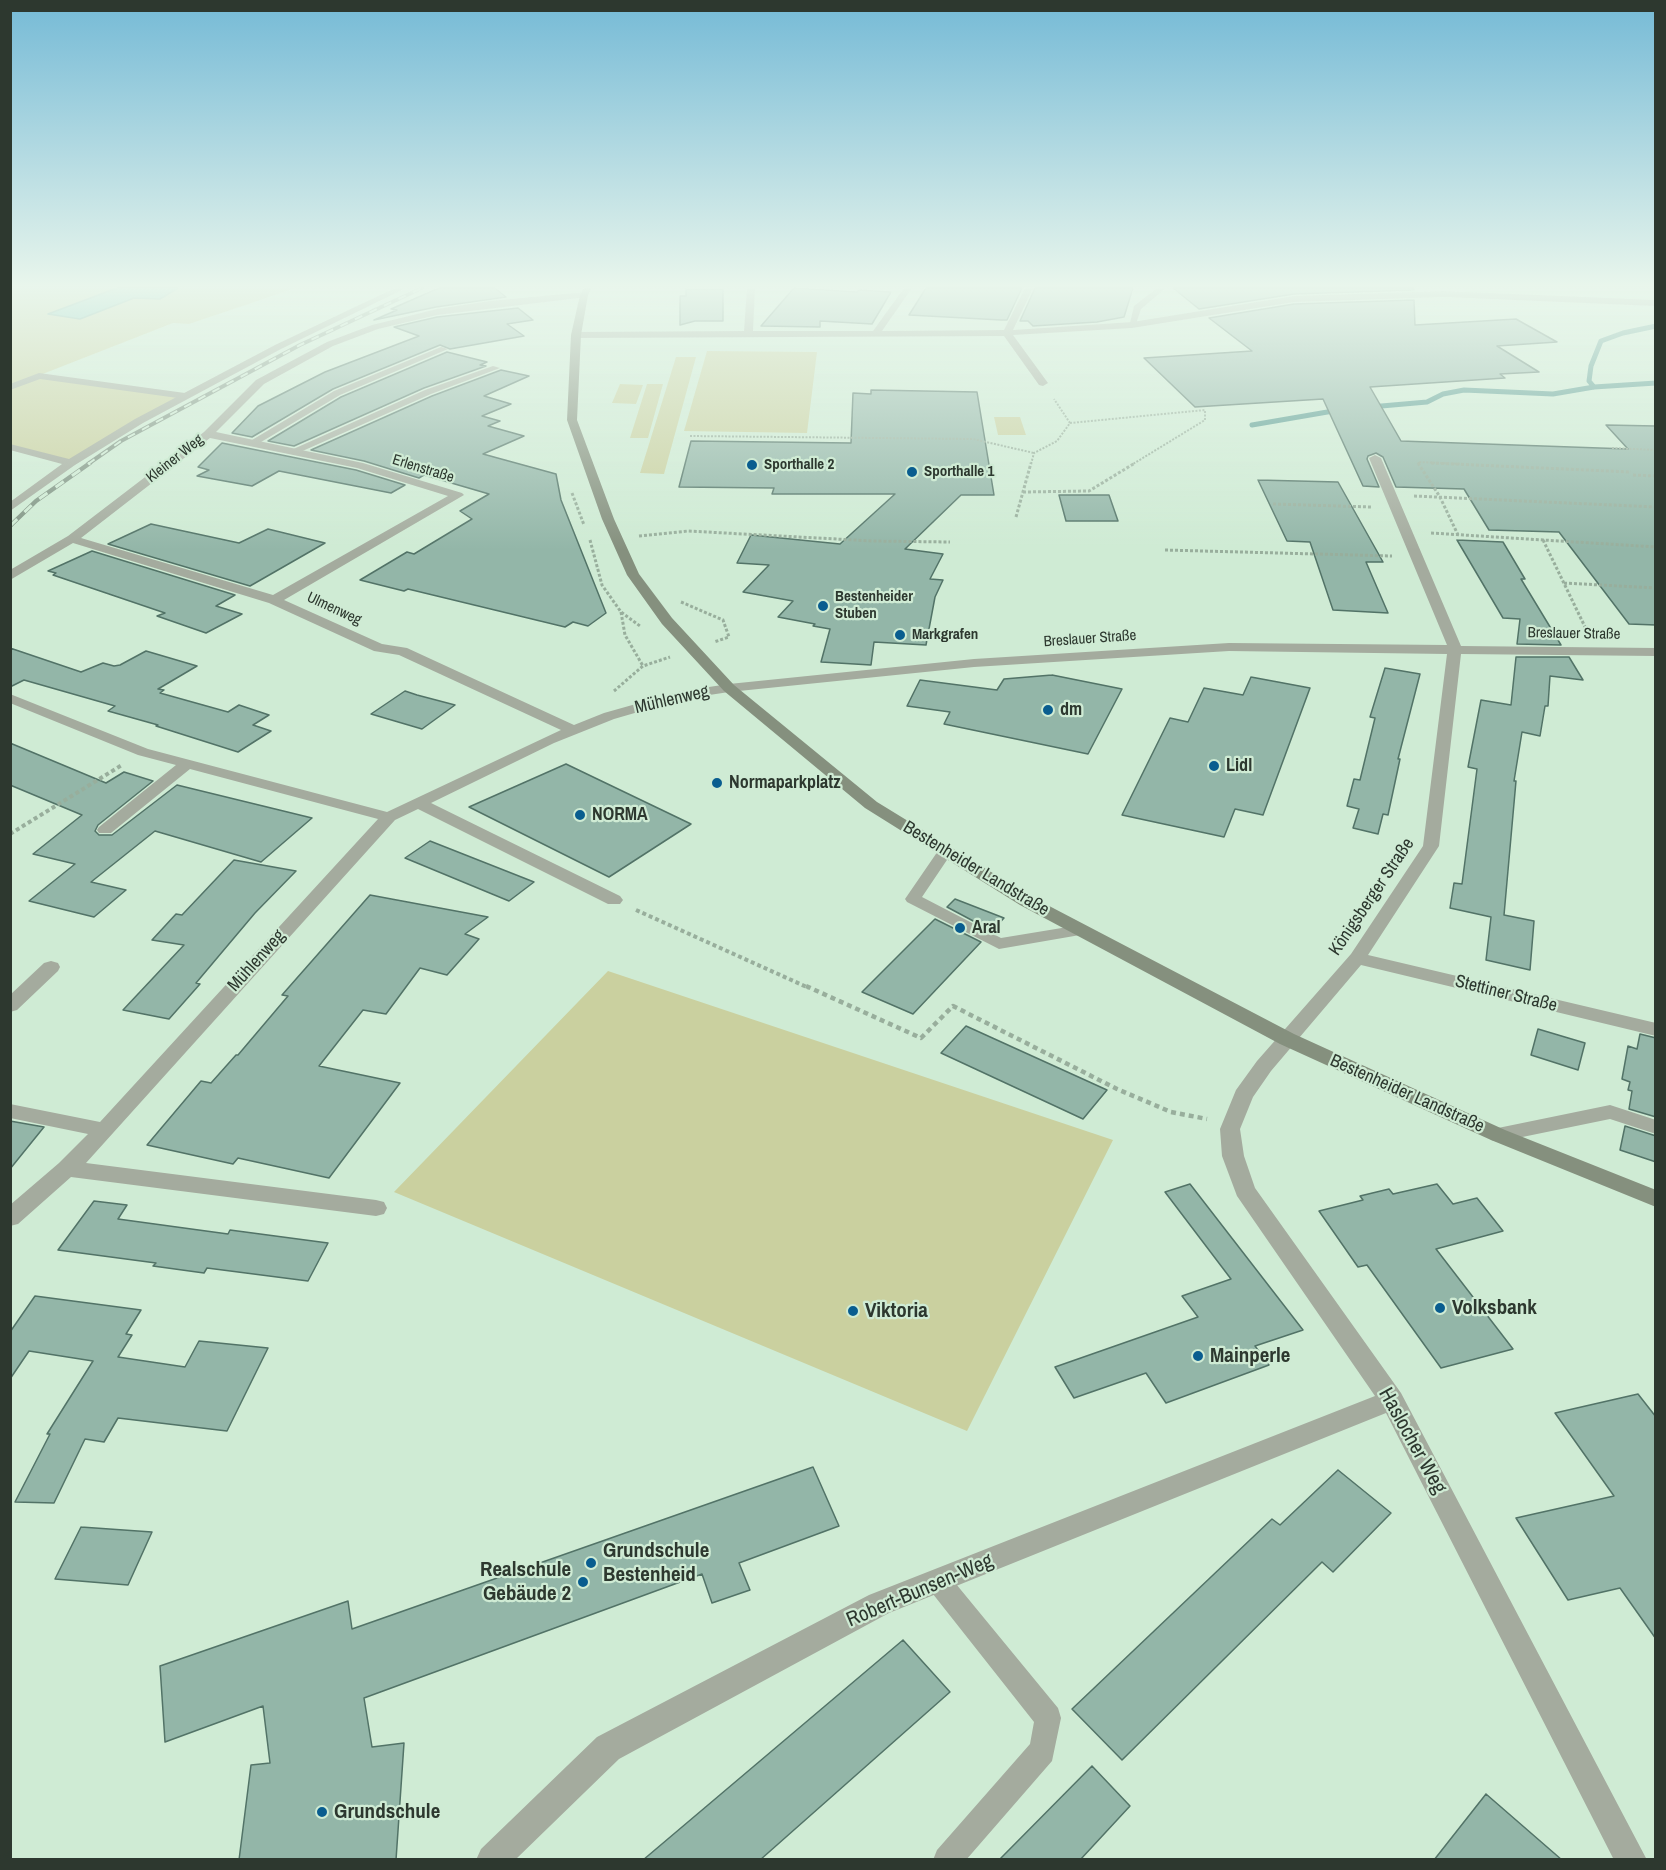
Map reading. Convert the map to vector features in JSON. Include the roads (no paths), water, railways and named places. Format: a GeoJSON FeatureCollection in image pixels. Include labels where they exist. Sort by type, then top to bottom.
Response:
{"type":"FeatureCollection","features":[{"type":"Feature","properties":{"kind":"main road","name":"Bestenheider Landstraße"},"geometry":{"type":"LineString","coordinates":[[574,375],[572,420],[633,575],[702,660],[729,688],[872,805],[1026,901],[1287,1039],[1498,1135],[1656,1199]]}},
{"type":"Feature","properties":{"kind":"street"},"geometry":{"type":"LineString","coordinates":[[10,508],[71,463],[139,421],[224,375]]}},
{"type":"Feature","properties":{"kind":"street","name":"Kleiner Weg"},"geometry":{"type":"LineString","coordinates":[[10,576],[72,539],[208,434],[260,382],[272,375]]}},
{"type":"Feature","properties":{"kind":"street"},"geometry":{"type":"LineString","coordinates":[[1037,375],[1043,383]]}},
{"type":"Feature","properties":{"kind":"street","name":"Erlenstraße"},"geometry":{"type":"LineString","coordinates":[[208,434],[359,465],[458,495],[274,600]]}},
{"type":"Feature","properties":{"kind":"street"},"geometry":{"type":"LineString","coordinates":[[10,447],[71,463]]}},
{"type":"Feature","properties":{"kind":"street"},"geometry":{"type":"LineString","coordinates":[[1375,458],[1455,648]]}},
{"type":"Feature","properties":{"kind":"street","name":"Ulmenweg"},"geometry":{"type":"LineString","coordinates":[[72,539],[274,600],[379,648],[402,651],[574,730]]}},
{"type":"Feature","properties":{"kind":"street","name":"Breslauer Straße"},"geometry":{"type":"LineString","coordinates":[[729,688],[974,663],[1219,648],[1455,648],[1656,652]]}},
{"type":"Feature","properties":{"kind":"street","name":"Königsberger Straße"},"geometry":{"type":"LineString","coordinates":[[1287,1039],[1357,958],[1431,846],[1455,648]]}},
{"type":"Feature","properties":{"kind":"street","name":"Mühlenweg"},"geometry":{"type":"LineString","coordinates":[[10,1218],[67,1170],[389,817],[574,730],[644,705],[682,695],[729,688]]}},
{"type":"Feature","properties":{"kind":"street"},"geometry":{"type":"LineString","coordinates":[[10,698],[143,752],[389,817]]}},
{"type":"Feature","properties":{"kind":"street"},"geometry":{"type":"LineString","coordinates":[[105,830],[187,764]]}},
{"type":"Feature","properties":{"kind":"street"},"geometry":{"type":"LineString","coordinates":[[418,803],[614,900]]}},
{"type":"Feature","properties":{"kind":"street","name":"Stettiner Straße"},"geometry":{"type":"LineString","coordinates":[[1357,958],[1656,1030]]}},
{"type":"Feature","properties":{"kind":"street"},"geometry":{"type":"LineString","coordinates":[[10,1006],[51,968]]}},
{"type":"Feature","properties":{"kind":"street","name":"Haslocher Weg"},"geometry":{"type":"LineString","coordinates":[[1287,1039],[1243,1095],[1230,1129],[1233,1156],[1245,1190],[1392,1400],[1631,1860]]}},
{"type":"Feature","properties":{"kind":"street"},"geometry":{"type":"LineString","coordinates":[[10,1111],[104,1130]]}},
{"type":"Feature","properties":{"kind":"street"},"geometry":{"type":"LineString","coordinates":[[67,1170],[376,1208]]}},
{"type":"Feature","properties":{"kind":"street","name":"Robert-Bunsen-Weg"},"geometry":{"type":"LineString","coordinates":[[492,1860],[608,1748],[879,1604],[1392,1400]]}},
{"type":"Feature","properties":{"kind":"lane"},"geometry":{"type":"LineString","coordinates":[[10,387],[38,375]]}},
{"type":"Feature","properties":{"kind":"lane"},"geometry":{"type":"LineString","coordinates":[[41,375],[185,396]]}},
{"type":"Feature","properties":{"kind":"lane"},"geometry":{"type":"LineString","coordinates":[[252,443],[337,393],[380,375]]}},
{"type":"Feature","properties":{"kind":"lane"},"geometry":{"type":"LineString","coordinates":[[294,452],[428,392],[475,375]]}},
{"type":"Feature","properties":{"kind":"lane"},"geometry":{"type":"LineString","coordinates":[[945,852],[913,899],[999,944],[1080,930]]}},
{"type":"Feature","properties":{"kind":"lane"},"geometry":{"type":"LineString","coordinates":[[1498,1135],[1610,1112],[1656,1127]]}},
{"type":"Feature","properties":{"kind":"lane"},"geometry":{"type":"LineString","coordinates":[[938,1581],[1048,1718],[1042,1751],[947,1860]]}},
{"type":"Feature","properties":{"kind":"waterway"},"geometry":{"type":"LineString","coordinates":[[1590,375],[1589,381],[1594,387]]}},
{"type":"Feature","properties":{"kind":"waterway"},"geometry":{"type":"LineString","coordinates":[[1594,387],[1656,383]]}},
{"type":"Feature","properties":{"kind":"waterway"},"geometry":{"type":"LineString","coordinates":[[1370,407],[1427,402],[1443,394],[1464,390],[1553,394],[1594,387]]}},
{"type":"Feature","properties":{"kind":"waterway"},"geometry":{"type":"LineString","coordinates":[[1252,425],[1339,410]]}},
{"type":"Feature","properties":{"kind":"railway"},"geometry":{"type":"LineString","coordinates":[[88,464],[121,441],[244,375]]}},
{"type":"Feature","properties":{"kind":"railway"},"geometry":{"type":"LineString","coordinates":[[10,526],[36,501],[90,463]]}},
{"type":"Feature","properties":{"kind":"place","name":"Sporthalle 2"},"geometry":{"type":"Point","coordinates":[752,465]}},
{"type":"Feature","properties":{"kind":"place","name":"Sporthalle 1"},"geometry":{"type":"Point","coordinates":[912,472]}},
{"type":"Feature","properties":{"kind":"place","name":"Bestenheider Stuben"},"geometry":{"type":"Point","coordinates":[823,606]}},
{"type":"Feature","properties":{"kind":"place","name":"Markgrafen"},"geometry":{"type":"Point","coordinates":[900,635]}},
{"type":"Feature","properties":{"kind":"place","name":"dm"},"geometry":{"type":"Point","coordinates":[1048,710]}},
{"type":"Feature","properties":{"kind":"place","name":"Lidl"},"geometry":{"type":"Point","coordinates":[1214,766]}},
{"type":"Feature","properties":{"kind":"place","name":"Normaparkplatz"},"geometry":{"type":"Point","coordinates":[717,783]}},
{"type":"Feature","properties":{"kind":"place","name":"NORMA"},"geometry":{"type":"Point","coordinates":[580,815]}},
{"type":"Feature","properties":{"kind":"place","name":"Aral"},"geometry":{"type":"Point","coordinates":[960,928]}},
{"type":"Feature","properties":{"kind":"place","name":"Volksbank"},"geometry":{"type":"Point","coordinates":[1440,1308]}},
{"type":"Feature","properties":{"kind":"place","name":"Viktoria"},"geometry":{"type":"Point","coordinates":[853,1311]}},
{"type":"Feature","properties":{"kind":"place","name":"Mainperle"},"geometry":{"type":"Point","coordinates":[1198,1356]}},
{"type":"Feature","properties":{"kind":"place","name":"Grundschule Bestenheid"},"geometry":{"type":"Point","coordinates":[591,1563]}},
{"type":"Feature","properties":{"kind":"place","name":"Realschule Gebäude 2"},"geometry":{"type":"Point","coordinates":[583,1582]}},
{"type":"Feature","properties":{"kind":"place","name":"Grundschule"},"geometry":{"type":"Point","coordinates":[322,1812]}}]}
